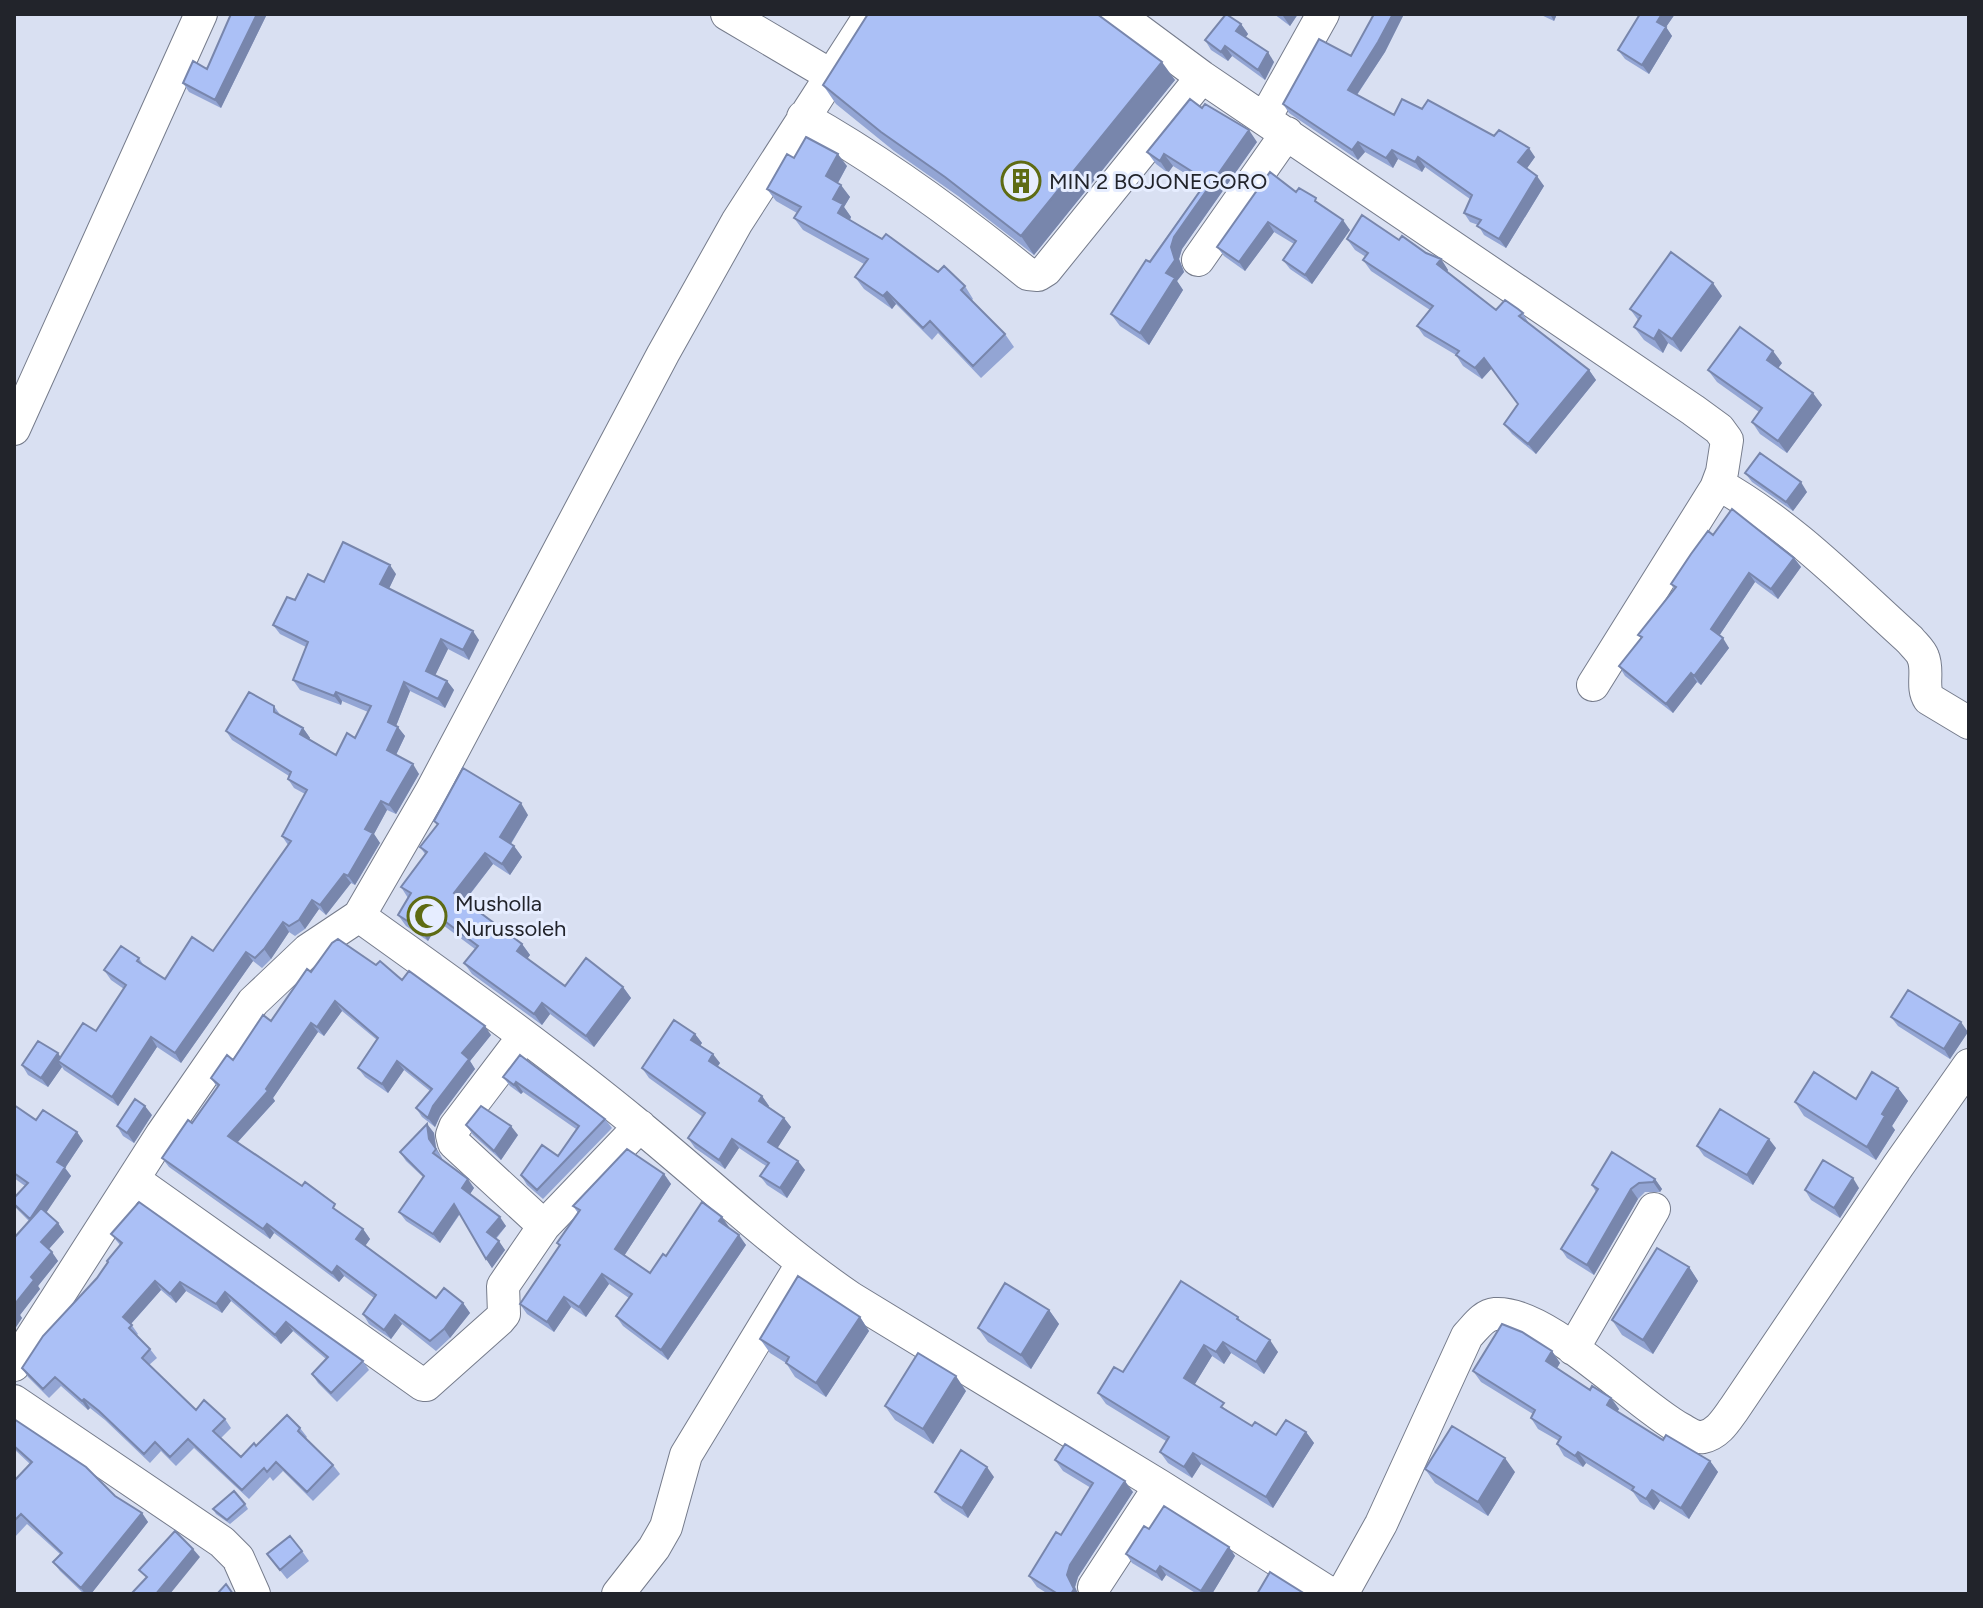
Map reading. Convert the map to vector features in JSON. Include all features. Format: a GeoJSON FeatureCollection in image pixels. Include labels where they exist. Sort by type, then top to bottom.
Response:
{"type":"FeatureCollection","features":[{"type":"Feature","properties":{"kind":"street"},"geometry":{"type":"LineString","coordinates":[[14,429],[201,14]]}},
{"type":"Feature","properties":{"kind":"street"},"geometry":{"type":"LineString","coordinates":[[727,14],[832,76]]}},
{"type":"Feature","properties":{"kind":"street"},"geometry":{"type":"LineString","coordinates":[[14,1365],[133,1179],[253,1002],[308,950],[359,916],[432,790],[663,354],[737,222],[871,14]]}},
{"type":"Feature","properties":{"kind":"street"},"geometry":{"type":"LineString","coordinates":[[1117,14],[1202,77],[1719,429],[1727,440],[1718,484],[1683,545],[1593,685]]}},
{"type":"Feature","properties":{"kind":"street"},"geometry":{"type":"LineString","coordinates":[[1198,260],[1276,126],[1323,14]]}},
{"type":"Feature","properties":{"kind":"street"},"geometry":{"type":"LineString","coordinates":[[803,117],[865,152],[1028,274],[1038,275],[1046,270],[1202,77]]}},
{"type":"Feature","properties":{"kind":"street"},"geometry":{"type":"LineString","coordinates":[[1718,484],[1744,498],[1806,545],[1910,640],[1923,656],[1925,694],[1969,723]]}},
{"type":"Feature","properties":{"kind":"street"},"geometry":{"type":"LineString","coordinates":[[359,916],[524,1036],[640,1126],[802,1264],[851,1298],[1331,1594]]}},
{"type":"Feature","properties":{"kind":"street"},"geometry":{"type":"LineString","coordinates":[[524,1036],[452,1135],[454,1143],[544,1226]]}},
{"type":"Feature","properties":{"kind":"street"},"geometry":{"type":"LineString","coordinates":[[1342,1594],[1381,1524],[1467,1336],[1482,1319],[1493,1314],[1514,1316],[1538,1326],[1674,1425],[1696,1437],[1706,1437],[1718,1429],[1969,1065]]}},
{"type":"Feature","properties":{"kind":"street"},"geometry":{"type":"LineString","coordinates":[[133,1179],[426,1385],[504,1314],[503,1286],[544,1226],[640,1126]]}},
{"type":"Feature","properties":{"kind":"street"},"geometry":{"type":"LineString","coordinates":[[1573,1349],[1654,1209]]}},
{"type":"Feature","properties":{"kind":"street"},"geometry":{"type":"LineString","coordinates":[[618,1594],[654,1548],[666,1527],[686,1455],[802,1264]]}},
{"type":"Feature","properties":{"kind":"street"},"geometry":{"type":"LineString","coordinates":[[14,1401],[222,1542],[238,1558],[254,1594]]}},
{"type":"Feature","properties":{"kind":"street"},"geometry":{"type":"LineString","coordinates":[[1094,1587],[1160,1486]]}},
{"type":"Feature","properties":{"kind":"building"},"geometry":{"type":"Polygon","coordinates":[[[231,14],[257,14],[215,100],[183,83],[193,61],[207,69],[231,14]]]}},
{"type":"Feature","properties":{"kind":"building","name":"MIN 2 BOJONEGORO"},"geometry":{"type":"Polygon","coordinates":[[[868,14],[1097,14],[1162,62],[1021,236],[823,85],[868,14]]]}},
{"type":"Feature","properties":{"kind":"building"},"geometry":{"type":"Polygon","coordinates":[[[1226,14],[1241,24],[1236,31],[1268,52],[1258,70],[1225,46],[1221,52],[1205,40],[1226,14]]]}},
{"type":"Feature","properties":{"kind":"building"},"geometry":{"type":"Polygon","coordinates":[[[1374,14],[1393,14],[1348,90],[1394,115],[1402,99],[1422,109],[1428,100],[1494,136],[1499,130],[1529,148],[1518,162],[1537,176],[1499,239],[1477,226],[1481,220],[1464,213],[1472,195],[1418,157],[1415,162],[1392,150],[1386,158],[1358,142],[1352,150],[1283,104],[1319,39],[1351,56],[1374,14]]]}},
{"type":"Feature","properties":{"kind":"building"},"geometry":{"type":"Polygon","coordinates":[[[1640,14],[1662,14],[1657,22],[1666,27],[1642,65],[1618,50],[1640,14]]]}},
{"type":"Feature","properties":{"kind":"building"},"geometry":{"type":"Polygon","coordinates":[[[1190,99],[1202,108],[1205,104],[1249,130],[1174,237],[1171,247],[1175,260],[1166,273],[1175,278],[1140,333],[1111,314],[1146,260],[1150,262],[1207,181],[1164,154],[1160,161],[1147,152],[1190,99]]]}},
{"type":"Feature","properties":{"kind":"building"},"geometry":{"type":"Polygon","coordinates":[[[806,137],[838,154],[826,176],[841,185],[833,199],[843,204],[838,213],[882,239],[886,234],[938,272],[944,266],[965,286],[961,290],[1005,334],[973,366],[930,321],[923,328],[887,292],[883,296],[855,277],[868,259],[794,218],[801,207],[767,189],[787,154],[794,158],[806,137]]]}},
{"type":"Feature","properties":{"kind":"building"},"geometry":{"type":"Polygon","coordinates":[[[1270,172],[1296,192],[1299,188],[1316,198],[1315,201],[1343,220],[1305,275],[1283,260],[1296,241],[1268,222],[1239,262],[1217,247],[1270,172]]]}},
{"type":"Feature","properties":{"kind":"building"},"geometry":{"type":"Polygon","coordinates":[[[1362,215],[1399,240],[1402,236],[1426,253],[1441,259],[1437,264],[1496,310],[1505,300],[1523,313],[1519,316],[1589,370],[1528,444],[1504,424],[1518,404],[1484,358],[1475,368],[1456,355],[1459,351],[1417,326],[1433,306],[1363,260],[1368,253],[1347,239],[1362,215]]]}},
{"type":"Feature","properties":{"kind":"building"},"geometry":{"type":"Polygon","coordinates":[[[1671,252],[1713,283],[1672,339],[1659,330],[1654,339],[1634,327],[1641,316],[1630,309],[1671,252]]]}},
{"type":"Feature","properties":{"kind":"building"},"geometry":{"type":"Polygon","coordinates":[[[1740,327],[1773,351],[1767,360],[1813,393],[1778,441],[1752,422],[1762,408],[1708,370],[1740,327]]]}},
{"type":"Feature","properties":{"kind":"building"},"geometry":{"type":"Polygon","coordinates":[[[1760,453],[1801,482],[1786,502],[1745,473],[1760,453]]]}},
{"type":"Feature","properties":{"kind":"building"},"geometry":{"type":"Polygon","coordinates":[[[1732,509],[1794,558],[1771,589],[1749,573],[1711,629],[1723,638],[1694,676],[1691,673],[1666,704],[1619,666],[1642,637],[1638,635],[1676,587],[1671,584],[1691,554],[1708,531],[1713,535],[1732,509]]]}},
{"type":"Feature","properties":{"kind":"building"},"geometry":{"type":"Polygon","coordinates":[[[343,542],[390,565],[380,584],[473,631],[463,650],[441,639],[426,671],[447,681],[438,699],[404,682],[388,722],[398,727],[387,750],[413,764],[389,805],[381,801],[365,829],[373,833],[348,876],[344,874],[320,905],[312,900],[299,920],[289,926],[283,922],[255,958],[246,952],[175,1053],[151,1037],[112,1097],[58,1061],[83,1023],[96,1031],[126,985],[104,970],[121,946],[139,958],[137,961],[165,979],[192,937],[213,951],[291,841],[282,836],[307,790],[288,779],[291,772],[226,731],[249,692],[274,706],[274,712],[303,728],[300,734],[336,755],[347,733],[355,738],[371,706],[293,680],[308,642],[273,625],[287,597],[295,600],[308,574],[324,582],[343,542]]]}},
{"type":"Feature","properties":{"kind":"building"},"geometry":{"type":"Polygon","coordinates":[[[463,768],[521,803],[500,837],[514,846],[502,864],[485,853],[454,893],[522,944],[517,951],[565,986],[586,958],[623,987],[586,1036],[542,1003],[534,1014],[464,963],[478,946],[431,911],[420,929],[398,915],[411,893],[401,887],[427,852],[420,847],[438,824],[434,821],[463,768]]]}},
{"type":"Feature","properties":{"kind":"building"},"geometry":{"type":"Polygon","coordinates":[[[338,939],[376,965],[380,961],[402,980],[409,971],[485,1026],[462,1053],[469,1059],[433,1106],[428,1118],[416,1108],[432,1089],[397,1061],[382,1084],[358,1068],[378,1038],[335,1001],[317,1027],[311,1023],[266,1089],[268,1091],[228,1136],[302,1186],[305,1182],[335,1204],[333,1208],[363,1229],[356,1239],[436,1298],[444,1288],[463,1303],[444,1329],[430,1341],[395,1315],[384,1330],[363,1314],[376,1295],[337,1266],[332,1273],[267,1224],[263,1229],[162,1158],[188,1120],[192,1123],[219,1085],[211,1078],[227,1055],[233,1060],[263,1015],[271,1021],[307,969],[311,972],[338,939]]]}},
{"type":"Feature","properties":{"kind":"building"},"geometry":{"type":"Polygon","coordinates":[[[1908,990],[1961,1022],[1944,1049],[1891,1017],[1908,990]]]}},
{"type":"Feature","properties":{"kind":"building"},"geometry":{"type":"Polygon","coordinates":[[[674,1020],[695,1034],[691,1040],[713,1054],[709,1061],[762,1096],[759,1101],[784,1118],[768,1142],[798,1161],[780,1188],[760,1176],[769,1163],[732,1139],[719,1160],[688,1138],[705,1113],[642,1068],[674,1020]]]}},
{"type":"Feature","properties":{"kind":"building"},"geometry":{"type":"Polygon","coordinates":[[[38,1041],[58,1053],[41,1078],[22,1065],[38,1041]]]}},
{"type":"Feature","properties":{"kind":"building"},"geometry":{"type":"Polygon","coordinates":[[[520,1055],[605,1119],[537,1190],[521,1175],[542,1145],[558,1156],[579,1126],[516,1082],[514,1085],[503,1077],[520,1055]]]}},
{"type":"Feature","properties":{"kind":"building"},"geometry":{"type":"Polygon","coordinates":[[[1814,1072],[1856,1099],[1872,1072],[1898,1088],[1867,1147],[1795,1102],[1814,1072]]]}},
{"type":"Feature","properties":{"kind":"building"},"geometry":{"type":"Polygon","coordinates":[[[135,1099],[145,1106],[127,1133],[117,1126],[135,1099]]]}},
{"type":"Feature","properties":{"kind":"building"},"geometry":{"type":"Polygon","coordinates":[[[14,1105],[36,1120],[43,1110],[77,1132],[57,1162],[65,1167],[30,1219],[14,1204],[14,1198],[28,1183],[14,1173],[14,1105]]]}},
{"type":"Feature","properties":{"kind":"building"},"geometry":{"type":"Polygon","coordinates":[[[481,1106],[511,1126],[494,1151],[466,1125],[481,1106]]]}},
{"type":"Feature","properties":{"kind":"building"},"geometry":{"type":"Polygon","coordinates":[[[1720,1109],[1769,1139],[1747,1175],[1697,1146],[1720,1109]]]}},
{"type":"Feature","properties":{"kind":"building"},"geometry":{"type":"Polygon","coordinates":[[[427,1124],[429,1139],[436,1149],[433,1153],[468,1179],[462,1188],[500,1217],[487,1232],[499,1241],[486,1259],[454,1204],[433,1234],[399,1212],[424,1176],[400,1152],[427,1124]]]}},
{"type":"Feature","properties":{"kind":"building"},"geometry":{"type":"Polygon","coordinates":[[[627,1149],[664,1174],[615,1249],[650,1273],[663,1254],[666,1256],[702,1202],[722,1217],[719,1221],[739,1235],[661,1350],[616,1316],[632,1294],[602,1274],[579,1307],[564,1297],[547,1322],[520,1304],[580,1210],[573,1206],[627,1149]]]}},
{"type":"Feature","properties":{"kind":"building"},"geometry":{"type":"Polygon","coordinates":[[[1612,1152],[1655,1179],[1653,1182],[1639,1183],[1631,1189],[1587,1265],[1561,1249],[1598,1189],[1592,1185],[1612,1152]]]}},
{"type":"Feature","properties":{"kind":"building"},"geometry":{"type":"Polygon","coordinates":[[[1823,1160],[1853,1178],[1834,1208],[1805,1190],[1823,1160]]]}},
{"type":"Feature","properties":{"kind":"building"},"geometry":{"type":"Polygon","coordinates":[[[139,1202],[363,1361],[331,1393],[312,1374],[328,1357],[286,1322],[275,1335],[225,1292],[216,1304],[180,1282],[170,1294],[155,1281],[123,1317],[132,1325],[129,1328],[150,1349],[142,1358],[196,1410],[204,1400],[225,1419],[213,1431],[241,1457],[287,1415],[300,1428],[298,1431],[333,1465],[307,1492],[276,1462],[267,1472],[264,1468],[242,1490],[188,1439],[170,1457],[155,1442],[144,1454],[99,1411],[84,1399],[82,1401],[55,1377],[43,1389],[22,1368],[43,1336],[97,1278],[122,1243],[111,1234],[139,1202]]]}},
{"type":"Feature","properties":{"kind":"building"},"geometry":{"type":"Polygon","coordinates":[[[41,1208],[58,1223],[41,1242],[52,1252],[31,1277],[34,1280],[14,1305],[14,1238],[41,1208]]]}},
{"type":"Feature","properties":{"kind":"building"},"geometry":{"type":"Polygon","coordinates":[[[1657,1248],[1689,1267],[1643,1340],[1612,1320],[1657,1248]]]}},
{"type":"Feature","properties":{"kind":"building"},"geometry":{"type":"Polygon","coordinates":[[[798,1276],[860,1317],[816,1383],[786,1363],[789,1357],[760,1339],[798,1276]]]}},
{"type":"Feature","properties":{"kind":"building"},"geometry":{"type":"Polygon","coordinates":[[[1181,1281],[1270,1340],[1256,1362],[1223,1342],[1216,1352],[1204,1345],[1184,1378],[1224,1403],[1221,1407],[1252,1426],[1255,1422],[1276,1435],[1286,1420],[1306,1432],[1266,1497],[1193,1453],[1184,1467],[1160,1452],[1169,1437],[1098,1393],[1114,1367],[1123,1372],[1181,1281]]]}},
{"type":"Feature","properties":{"kind":"building"},"geometry":{"type":"Polygon","coordinates":[[[1005,1283],[1049,1310],[1021,1355],[978,1328],[1005,1283]]]}},
{"type":"Feature","properties":{"kind":"building"},"geometry":{"type":"Polygon","coordinates":[[[1502,1324],[1522,1332],[1552,1351],[1546,1361],[1590,1390],[1592,1386],[1611,1398],[1607,1405],[1663,1440],[1666,1435],[1710,1461],[1681,1508],[1652,1490],[1646,1499],[1632,1490],[1634,1487],[1578,1452],[1575,1456],[1557,1444],[1561,1437],[1531,1418],[1535,1410],[1473,1371],[1502,1324]]]}},
{"type":"Feature","properties":{"kind":"building"},"geometry":{"type":"Polygon","coordinates":[[[918,1353],[956,1376],[923,1429],[885,1406],[918,1353]]]}},
{"type":"Feature","properties":{"kind":"building"},"geometry":{"type":"Polygon","coordinates":[[[14,1419],[86,1467],[115,1496],[142,1513],[81,1588],[53,1562],[62,1553],[21,1514],[14,1521],[14,1481],[32,1462],[14,1446],[14,1419]]]}},
{"type":"Feature","properties":{"kind":"building"},"geometry":{"type":"Polygon","coordinates":[[[1452,1426],[1505,1458],[1478,1502],[1425,1469],[1452,1426]]]}},
{"type":"Feature","properties":{"kind":"building"},"geometry":{"type":"Polygon","coordinates":[[[1065,1444],[1125,1481],[1070,1565],[1067,1575],[1074,1589],[1071,1594],[1058,1594],[1029,1576],[1056,1532],[1061,1535],[1093,1483],[1055,1460],[1065,1444]]]}},
{"type":"Feature","properties":{"kind":"building"},"geometry":{"type":"Polygon","coordinates":[[[961,1450],[987,1467],[962,1508],[935,1492],[961,1450]]]}},
{"type":"Feature","properties":{"kind":"building"},"geometry":{"type":"Polygon","coordinates":[[[234,1491],[245,1504],[227,1520],[213,1509],[234,1491]]]}},
{"type":"Feature","properties":{"kind":"building"},"geometry":{"type":"Polygon","coordinates":[[[1164,1506],[1229,1547],[1201,1591],[1160,1566],[1156,1572],[1126,1554],[1144,1526],[1149,1529],[1164,1506]]]}},
{"type":"Feature","properties":{"kind":"building"},"geometry":{"type":"Polygon","coordinates":[[[175,1531],[193,1549],[156,1594],[131,1594],[147,1577],[139,1570],[175,1531]]]}},
{"type":"Feature","properties":{"kind":"building"},"geometry":{"type":"Polygon","coordinates":[[[290,1536],[302,1551],[280,1570],[267,1554],[290,1536]]]}},
{"type":"Feature","properties":{"kind":"building"},"geometry":{"type":"Polygon","coordinates":[[[1270,1572],[1305,1594],[1257,1594],[1270,1572]]]}},
{"type":"Feature","properties":{"kind":"building"},"geometry":{"type":"Polygon","coordinates":[[[226,1584],[233,1594],[217,1594],[226,1584]]]}},
{"type":"Feature","properties":{"kind":"place","name":"MIN 2 BOJONEGORO"},"geometry":{"type":"Point","coordinates":[1021,181]}},
{"type":"Feature","properties":{"kind":"place","name":"Musholla Nurussoleh"},"geometry":{"type":"Point","coordinates":[427,916]}}]}
